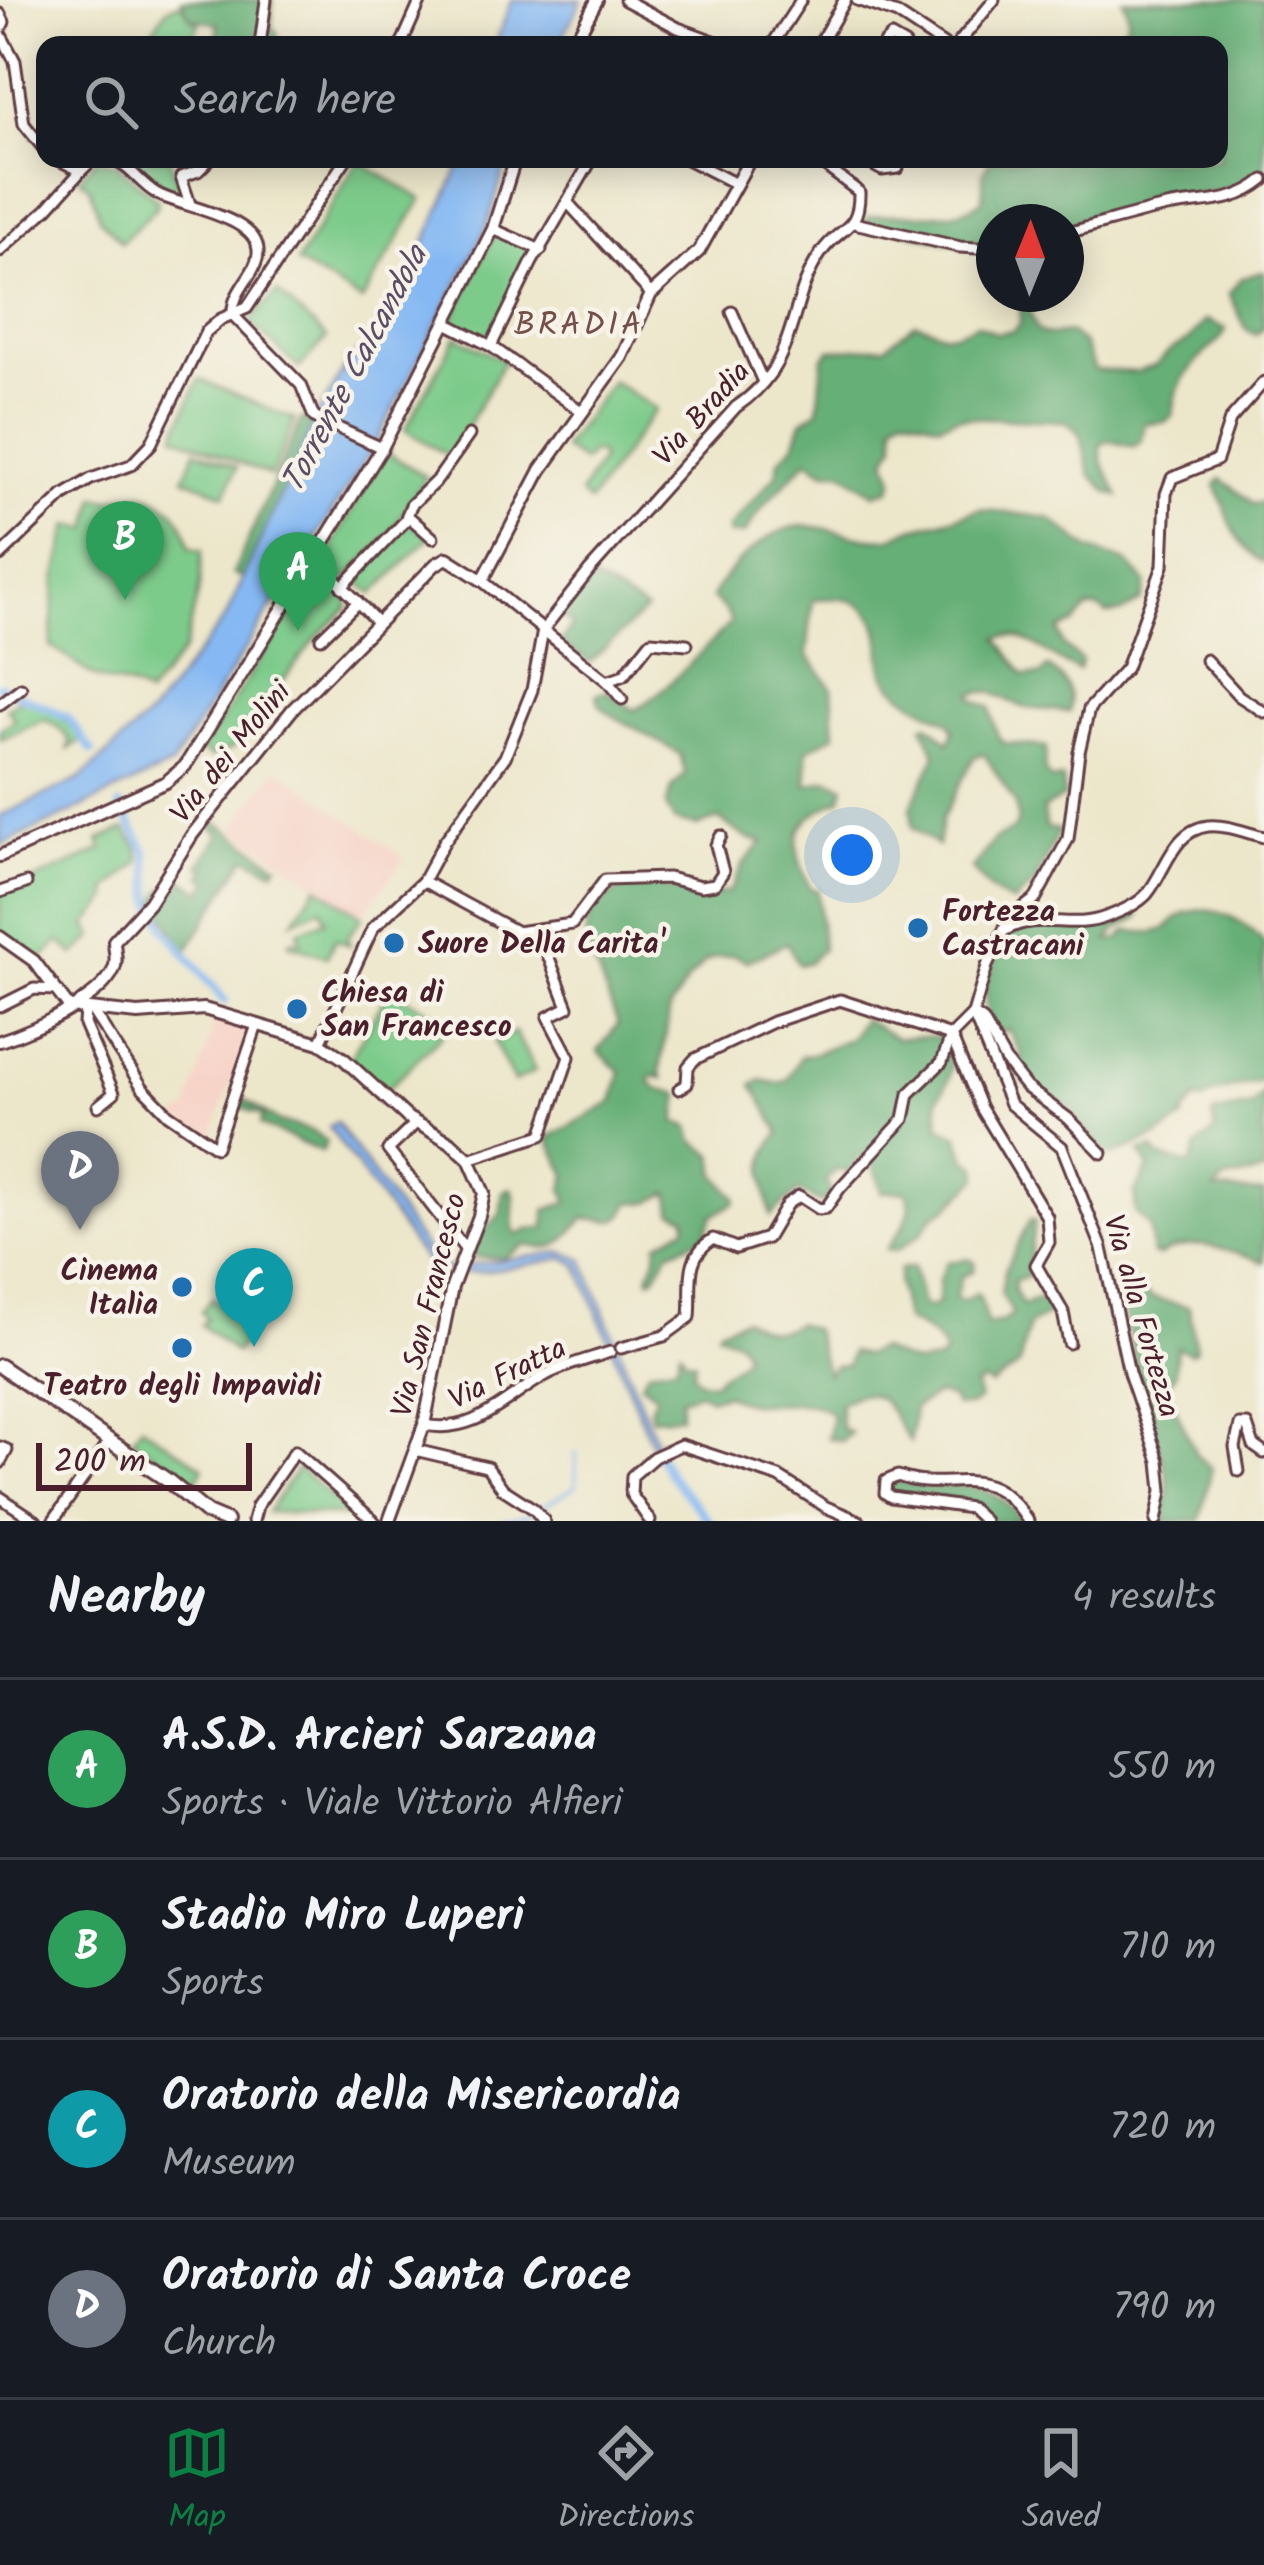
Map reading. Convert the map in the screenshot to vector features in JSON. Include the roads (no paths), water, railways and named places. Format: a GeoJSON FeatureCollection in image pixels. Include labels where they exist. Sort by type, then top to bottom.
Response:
{"type":"FeatureCollection","features":[{"type":"Feature","properties":{"kind":"main road"},"geometry":{"type":"LineString","coordinates":[[0,1366],[123,1449],[206,1513],[226,1521]]}},
{"type":"Feature","properties":{"kind":"street"},"geometry":{"type":"LineString","coordinates":[[261,36],[266,0]]}},
{"type":"Feature","properties":{"kind":"street"},"geometry":{"type":"LineString","coordinates":[[405,36],[421,0]]}},
{"type":"Feature","properties":{"kind":"street"},"geometry":{"type":"LineString","coordinates":[[578,36],[597,0]]}},
{"type":"Feature","properties":{"kind":"street"},"geometry":{"type":"LineString","coordinates":[[625,0],[700,36]]}},
{"type":"Feature","properties":{"kind":"street"},"geometry":{"type":"LineString","coordinates":[[778,36],[801,0]]}},
{"type":"Feature","properties":{"kind":"street"},"geometry":{"type":"LineString","coordinates":[[824,36],[845,0]]}},
{"type":"Feature","properties":{"kind":"street"},"geometry":{"type":"LineString","coordinates":[[857,0],[897,14],[930,36]]}},
{"type":"Feature","properties":{"kind":"street"},"geometry":{"type":"LineString","coordinates":[[964,36],[994,0]]}},
{"type":"Feature","properties":{"kind":"street"},"geometry":{"type":"LineString","coordinates":[[0,14],[4,22],[0,32],[15,61],[24,124],[36,139]]}},
{"type":"Feature","properties":{"kind":"street"},"geometry":{"type":"LineString","coordinates":[[75,168],[81,171]]}},
{"type":"Feature","properties":{"kind":"street"},"geometry":{"type":"LineString","coordinates":[[0,251],[84,168]]}},
{"type":"Feature","properties":{"kind":"street"},"geometry":{"type":"LineString","coordinates":[[128,168],[158,195],[231,221],[257,244],[258,256],[235,297],[233,314]]}},
{"type":"Feature","properties":{"kind":"street"},"geometry":{"type":"LineString","coordinates":[[190,204],[181,177],[201,168]]}},
{"type":"Feature","properties":{"kind":"street"},"geometry":{"type":"LineString","coordinates":[[0,556],[64,495],[131,465],[161,426],[206,332],[212,324],[247,308],[340,168]]}},
{"type":"Feature","properties":{"kind":"street"},"geometry":{"type":"LineString","coordinates":[[0,856],[166,782],[185,766],[382,448],[493,229],[512,168]]}},
{"type":"Feature","properties":{"kind":"street"},"geometry":{"type":"LineString","coordinates":[[491,346],[587,168]]}},
{"type":"Feature","properties":{"kind":"street"},"geometry":{"type":"LineString","coordinates":[[705,168],[736,184]]}},
{"type":"Feature","properties":{"kind":"street"},"geometry":{"type":"LineString","coordinates":[[622,699],[607,681],[480,579],[502,549],[541,470],[622,357],[651,294],[698,251],[745,168]]}},
{"type":"Feature","properties":{"kind":"street"},"geometry":{"type":"LineString","coordinates":[[828,168],[859,192],[854,223],[976,248]]}},
{"type":"Feature","properties":{"kind":"street"},"geometry":{"type":"LineString","coordinates":[[878,168],[898,168]]}},
{"type":"Feature","properties":{"kind":"street"},"geometry":{"type":"LineString","coordinates":[[1084,228],[1167,207],[1232,199],[1264,180]]}},
{"type":"Feature","properties":{"kind":"street"},"geometry":{"type":"LineString","coordinates":[[568,203],[651,294]]}},
{"type":"Feature","properties":{"kind":"street","name":"Via Bradia"},"geometry":{"type":"LineString","coordinates":[[320,1042],[373,928],[423,881],[505,757],[523,720],[543,630],[589,571],[764,382],[791,338],[819,255],[854,223]]}},
{"type":"Feature","properties":{"kind":"street"},"geometry":{"type":"LineString","coordinates":[[493,229],[541,250]]}},
{"type":"Feature","properties":{"kind":"street"},"geometry":{"type":"LineString","coordinates":[[732,312],[764,382]]}},
{"type":"Feature","properties":{"kind":"street"},"geometry":{"type":"LineString","coordinates":[[233,314],[301,385],[314,417],[382,448]]}},
{"type":"Feature","properties":{"kind":"street"},"geometry":{"type":"LineString","coordinates":[[446,322],[491,346],[582,412]]}},
{"type":"Feature","properties":{"kind":"street"},"geometry":{"type":"LineString","coordinates":[[951,1036],[973,1014],[1009,919],[1036,898],[1068,838],[1089,709],[1126,668],[1163,566],[1166,494],[1172,478],[1217,460],[1230,420],[1264,382]]}},
{"type":"Feature","properties":{"kind":"street"},"geometry":{"type":"LineString","coordinates":[[342,587],[469,436]]}},
{"type":"Feature","properties":{"kind":"street"},"geometry":{"type":"LineString","coordinates":[[407,515],[433,538]]}},
{"type":"Feature","properties":{"kind":"street","name":"Via dei Molini"},"geometry":{"type":"LineString","coordinates":[[95,1006],[115,968],[114,941],[149,903],[191,835],[292,710],[444,558],[480,579]]}},
{"type":"Feature","properties":{"kind":"street"},"geometry":{"type":"LineString","coordinates":[[316,559],[377,622]]}},
{"type":"Feature","properties":{"kind":"street"},"geometry":{"type":"LineString","coordinates":[[321,638],[358,602]]}},
{"type":"Feature","properties":{"kind":"street"},"geometry":{"type":"LineString","coordinates":[[607,681],[624,675],[651,641],[687,644]]}},
{"type":"Feature","properties":{"kind":"street"},"geometry":{"type":"LineString","coordinates":[[1206,661],[1239,696],[1264,712]]}},
{"type":"Feature","properties":{"kind":"street"},"geometry":{"type":"LineString","coordinates":[[3,701],[21,688]]}},
{"type":"Feature","properties":{"kind":"street"},"geometry":{"type":"LineString","coordinates":[[1001,933],[1028,919],[1084,925],[1134,904],[1144,897],[1177,844],[1198,829],[1210,825],[1264,837]]}},
{"type":"Feature","properties":{"kind":"street"},"geometry":{"type":"LineString","coordinates":[[517,932],[572,925],[605,880],[668,878],[701,886],[715,884],[723,872],[716,845],[721,836]]}},
{"type":"Feature","properties":{"kind":"street"},"geometry":{"type":"LineString","coordinates":[[423,881],[544,945],[568,1007],[548,1017],[569,1057],[542,1135],[469,1160]]}},
{"type":"Feature","properties":{"kind":"street"},"geometry":{"type":"LineString","coordinates":[[0,892],[26,883]]}},
{"type":"Feature","properties":{"kind":"street"},"geometry":{"type":"LineString","coordinates":[[0,938],[34,961],[69,1007]]}},
{"type":"Feature","properties":{"kind":"street"},"geometry":{"type":"LineString","coordinates":[[0,1006],[34,989],[57,992]]}},
{"type":"Feature","properties":{"kind":"street"},"geometry":{"type":"LineString","coordinates":[[57,992],[57,1014]]}},
{"type":"Feature","properties":{"kind":"street"},"geometry":{"type":"LineString","coordinates":[[680,1090],[687,1084],[688,1067],[695,1059],[751,1031],[828,1002],[848,1001],[951,1036],[982,1108],[1047,1217],[1049,1242],[1036,1265],[1063,1312],[1069,1343]]}},
{"type":"Feature","properties":{"kind":"street"},"geometry":{"type":"LineString","coordinates":[[0,1042],[69,1007],[95,1006]]}},
{"type":"Feature","properties":{"kind":"street"},"geometry":{"type":"LineString","coordinates":[[95,1006],[84,1024],[114,1093],[98,1106]]}},
{"type":"Feature","properties":{"kind":"street"},"geometry":{"type":"LineString","coordinates":[[95,1006],[142,1088],[168,1114],[217,1147],[257,1024]]}},
{"type":"Feature","properties":{"kind":"street","name":"Via San Francesco"},"geometry":{"type":"LineString","coordinates":[[69,1007],[204,1010],[320,1042],[416,1123],[469,1160],[484,1193],[457,1271],[424,1425],[389,1521]]}},
{"type":"Feature","properties":{"kind":"street"},"geometry":{"type":"LineString","coordinates":[[973,1014],[983,1021],[1026,1087],[1069,1120],[1102,1154]]}},
{"type":"Feature","properties":{"kind":"street","name":"Via alla Fortezza"},"geometry":{"type":"LineString","coordinates":[[973,1014],[1010,1104],[1062,1147],[1102,1248],[1130,1373],[1159,1461],[1162,1491],[1156,1521]]}},
{"type":"Feature","properties":{"kind":"street","name":"Via Fratta"},"geometry":{"type":"LineString","coordinates":[[424,1425],[466,1426],[550,1372],[655,1340],[690,1317],[690,1266],[707,1241],[736,1248],[767,1238],[787,1204],[799,1196],[819,1209],[826,1208],[904,1120],[909,1094],[942,1062],[951,1036]]}},
{"type":"Feature","properties":{"kind":"street"},"geometry":{"type":"LineString","coordinates":[[416,1123],[388,1150],[465,1249]]}},
{"type":"Feature","properties":{"kind":"street"},"geometry":{"type":"LineString","coordinates":[[1239,1471],[1235,1447],[1241,1424],[1247,1425],[1254,1446],[1264,1453]]}},
{"type":"Feature","properties":{"kind":"street"},"geometry":{"type":"LineString","coordinates":[[53,1521],[105,1437]]}},
{"type":"Feature","properties":{"kind":"street"},"geometry":{"type":"LineString","coordinates":[[650,1521],[629,1488],[636,1469],[665,1450],[685,1445],[779,1477],[826,1507],[859,1521]]}},
{"type":"Feature","properties":{"kind":"street"},"geometry":{"type":"LineString","coordinates":[[0,1447],[7,1450],[0,1463]]}},
{"type":"Feature","properties":{"kind":"street"},"geometry":{"type":"LineString","coordinates":[[416,1450],[487,1467],[503,1489],[538,1515]]}},
{"type":"Feature","properties":{"kind":"street"},"geometry":{"type":"LineString","coordinates":[[253,1521],[256,1506],[295,1451],[374,1521]]}},
{"type":"Feature","properties":{"kind":"street"},"geometry":{"type":"LineString","coordinates":[[984,1521],[970,1508],[890,1497],[884,1488],[886,1481],[898,1476],[925,1485],[975,1480],[1002,1493],[1028,1521]]}},
{"type":"Feature","properties":{"kind":"street"},"geometry":{"type":"LineString","coordinates":[[0,1497],[36,1521]]}},
{"type":"Feature","properties":{"kind":"water"},"geometry":{"type":"Polygon","coordinates":[[[512,0],[582,0],[563,36],[498,36],[512,0]]]}},
{"type":"Feature","properties":{"kind":"water","name":"Torrente Calcandola"},"geometry":{"type":"Polygon","coordinates":[[[459,168],[505,168],[487,226],[375,444],[172,765],[0,846],[0,816],[80,779],[151,714],[226,617],[316,417],[343,371],[399,300],[459,168]]]}},
{"type":"Feature","properties":{"kind":"water"},"geometry":{"type":"Polygon","coordinates":[[[336,1122],[436,1264],[449,1268],[562,1252],[583,1259],[658,1446],[653,1448],[578,1265],[564,1258],[475,1272],[429,1267],[329,1127],[336,1122]]]}},
{"type":"Feature","properties":{"kind":"waterway"},"geometry":{"type":"LineString","coordinates":[[0,686],[67,717],[92,751]]}},
{"type":"Feature","properties":{"kind":"waterway"},"geometry":{"type":"LineString","coordinates":[[120,806],[146,851],[153,904],[166,930],[225,1001]]}},
{"type":"Feature","properties":{"kind":"waterway"},"geometry":{"type":"LineString","coordinates":[[503,1521],[526,1516],[576,1486],[576,1452]]}},
{"type":"Feature","properties":{"kind":"waterway"},"geometry":{"type":"LineString","coordinates":[[657,1453],[709,1521]]}},
{"type":"Feature","properties":{"kind":"place","name":"Stadio Miro Luperi"},"geometry":{"type":"Point","coordinates":[125,600]}},
{"type":"Feature","properties":{"kind":"place","name":"A.S.D. Arcieri Sarzana"},"geometry":{"type":"Point","coordinates":[298,631]}},
{"type":"Feature","properties":{"kind":"place","name":"Fortezza Castracani"},"geometry":{"type":"Point","coordinates":[918,928]}},
{"type":"Feature","properties":{"kind":"place","name":"Suore Della Carita'"},"geometry":{"type":"Point","coordinates":[394,943]}},
{"type":"Feature","properties":{"kind":"place","name":"Chiesa di San Francesco"},"geometry":{"type":"Point","coordinates":[297,1009]}},
{"type":"Feature","properties":{"kind":"place","name":"Oratorio di Santa Croce"},"geometry":{"type":"Point","coordinates":[80,1230]}},
{"type":"Feature","properties":{"kind":"place","name":"Cinema Italia"},"geometry":{"type":"Point","coordinates":[182,1287]}},
{"type":"Feature","properties":{"kind":"place","name":"Oratorio della Misericordia"},"geometry":{"type":"Point","coordinates":[254,1347]}},
{"type":"Feature","properties":{"kind":"place","name":"Teatro degli Impavidi"},"geometry":{"type":"Point","coordinates":[182,1348]}},
{"type":"Feature","properties":{"kind":"district","name":"BRADIA"},"geometry":{"type":"Point","coordinates":[579,323]}}]}
